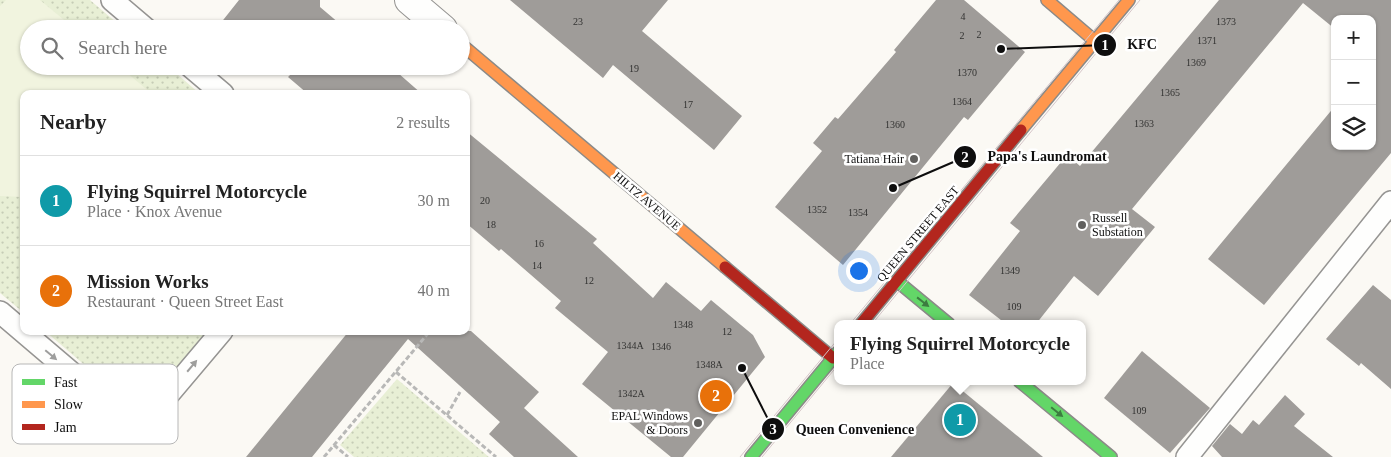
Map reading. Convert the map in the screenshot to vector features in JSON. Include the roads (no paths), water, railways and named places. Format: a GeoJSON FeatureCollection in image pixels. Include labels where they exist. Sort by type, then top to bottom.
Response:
{"type":"FeatureCollection","features":[{"type":"Feature","properties":{"kind":"street"},"geometry":{"type":"LineString","coordinates":[[409,0],[432,20]]}},
{"type":"Feature","properties":{"kind":"street"},"geometry":{"type":"LineString","coordinates":[[1047,0],[1095,41]]}},
{"type":"Feature","properties":{"kind":"street","name":"QUEEN STREET EAST"},"geometry":{"type":"LineString","coordinates":[[864,320],[1129,0]]}},
{"type":"Feature","properties":{"kind":"street","name":"HILTZ AVENUE"},"geometry":{"type":"LineString","coordinates":[[470,51],[834,354]]}},
{"type":"Feature","properties":{"kind":"street"},"geometry":{"type":"LineString","coordinates":[[897,281],[944,320]]}},
{"type":"Feature","properties":{"kind":"street"},"geometry":{"type":"LineString","coordinates":[[751,457],[834,356]]}},
{"type":"Feature","properties":{"kind":"street"},"geometry":{"type":"LineString","coordinates":[[1024,385],[1111,457]]}},
{"type":"Feature","properties":{"kind":"lane"},"geometry":{"type":"LineString","coordinates":[[112,0],[135,20]]}},
{"type":"Feature","properties":{"kind":"lane"},"geometry":{"type":"LineString","coordinates":[[201,75],[218,90]]}},
{"type":"Feature","properties":{"kind":"lane"},"geometry":{"type":"LineString","coordinates":[[1187,457],[1391,202]]}},
{"type":"Feature","properties":{"kind":"lane"},"geometry":{"type":"LineString","coordinates":[[0,312],[20,329]]}},
{"type":"Feature","properties":{"kind":"lane"},"geometry":{"type":"LineString","coordinates":[[27,335],[62,364]]}},
{"type":"Feature","properties":{"kind":"lane"},"geometry":{"type":"LineString","coordinates":[[178,383],[219,335]]}},
{"type":"Feature","properties":{"kind":"tram line"},"geometry":{"type":"LineString","coordinates":[[853,320],[1119,0]]}},
{"type":"Feature","properties":{"kind":"tram line"},"geometry":{"type":"LineString","coordinates":[[875,320],[1140,0]]}},
{"type":"Feature","properties":{"kind":"tram line"},"geometry":{"type":"LineString","coordinates":[[740,457],[834,344]]}},
{"type":"Feature","properties":{"kind":"tram line"},"geometry":{"type":"LineString","coordinates":[[762,457],[834,370]]}},
{"type":"Feature","properties":{"kind":"place","name":"KFC"},"geometry":{"type":"Point","coordinates":[1001,49]}},
{"type":"Feature","properties":{"kind":"place","name":"Tatiana Hair"},"geometry":{"type":"Point","coordinates":[914,159]}},
{"type":"Feature","properties":{"kind":"place","name":"Papa's Laundromat"},"geometry":{"type":"Point","coordinates":[893,188]}},
{"type":"Feature","properties":{"kind":"place","name":"Russell Substation"},"geometry":{"type":"Point","coordinates":[1082,225]}},
{"type":"Feature","properties":{"kind":"place","name":"Queen Convenience"},"geometry":{"type":"Point","coordinates":[742,368]}},
{"type":"Feature","properties":{"kind":"place","name":"Mission Works"},"geometry":{"type":"Point","coordinates":[716,396]}},
{"type":"Feature","properties":{"kind":"place","name":"Flying Squirrel Motorcycle"},"geometry":{"type":"Point","coordinates":[960,420]}},
{"type":"Feature","properties":{"kind":"place","name":"EPAL Windows & Doors"},"geometry":{"type":"Point","coordinates":[698,423]}}]}
